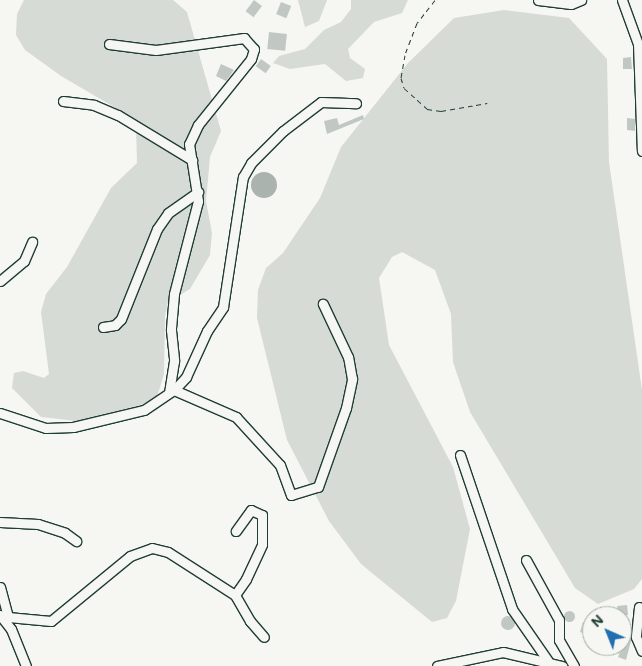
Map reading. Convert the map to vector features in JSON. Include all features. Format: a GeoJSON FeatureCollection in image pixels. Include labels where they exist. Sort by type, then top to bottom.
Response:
{"type":"FeatureCollection","features":[{"type":"Feature","properties":{"kind":"street"},"geometry":{"type":"LineString","coordinates":[[538,0],[571,4],[581,0]]}},
{"type":"Feature","properties":{"kind":"street"},"geometry":{"type":"LineString","coordinates":[[622,0],[640,42],[642,151]]}},
{"type":"Feature","properties":{"kind":"street"},"geometry":{"type":"LineString","coordinates":[[109,44],[156,50],[248,40],[254,49],[251,59],[192,135],[189,144],[198,192],[174,294],[171,330],[174,361],[172,391]]}},
{"type":"Feature","properties":{"kind":"street"},"geometry":{"type":"LineString","coordinates":[[63,101],[94,106],[118,115],[192,160]]}},
{"type":"Feature","properties":{"kind":"street"},"geometry":{"type":"LineString","coordinates":[[0,413],[46,428],[73,428],[144,410],[172,391],[186,377],[207,330],[223,306],[243,176],[251,164],[283,130],[321,102],[356,103]]}},
{"type":"Feature","properties":{"kind":"street"},"geometry":{"type":"LineString","coordinates":[[103,327],[115,325],[121,319],[157,229],[168,213],[198,192]]}},
{"type":"Feature","properties":{"kind":"street"},"geometry":{"type":"LineString","coordinates":[[0,281],[24,261],[32,242]]}},
{"type":"Feature","properties":{"kind":"street"},"geometry":{"type":"LineString","coordinates":[[172,391],[236,417],[280,464],[291,495],[318,487],[346,408],[352,379],[348,357],[323,304]]}},
{"type":"Feature","properties":{"kind":"street"},"geometry":{"type":"LineString","coordinates":[[460,455],[512,609],[548,661]]}},
{"type":"Feature","properties":{"kind":"street"},"geometry":{"type":"LineString","coordinates":[[235,594],[246,579],[262,544],[262,515],[251,510],[236,531]]}},
{"type":"Feature","properties":{"kind":"street"},"geometry":{"type":"LineString","coordinates":[[0,522],[38,524],[65,533],[76,541]]}},
{"type":"Feature","properties":{"kind":"street"},"geometry":{"type":"LineString","coordinates":[[4,617],[51,620],[130,556],[152,548],[168,552],[235,594],[250,621],[264,636]]}},
{"type":"Feature","properties":{"kind":"street"},"geometry":{"type":"LineString","coordinates":[[526,560],[559,620],[559,640],[574,666]]}},
{"type":"Feature","properties":{"kind":"street"},"geometry":{"type":"LineString","coordinates":[[0,587],[4,617],[19,646],[26,666]]}},
{"type":"Feature","properties":{"kind":"street"},"geometry":{"type":"LineString","coordinates":[[639,607],[636,637],[642,651]]}},
{"type":"Feature","properties":{"kind":"street"},"geometry":{"type":"LineString","coordinates":[[437,666],[503,652],[548,661],[562,666]]}},
{"type":"Feature","properties":{"kind":"path"},"geometry":{"type":"LineString","coordinates":[[435,0],[417,23],[404,55],[401,78],[404,88],[427,109],[441,111],[486,103]]}},
{"type":"Feature","properties":{"kind":"shaded area"},"geometry":{"type":"Polygon","coordinates":[[[24,0],[173,0],[187,12],[221,131],[210,157],[206,201],[212,233],[210,255],[190,289],[168,302],[165,316],[164,374],[157,397],[141,405],[76,421],[41,417],[12,388],[14,373],[23,371],[44,378],[49,374],[41,312],[46,294],[67,267],[111,188],[137,163],[136,127],[126,114],[61,76],[25,50],[16,35],[17,14],[24,0]]]}},
{"type":"Feature","properties":{"kind":"shaded area"},"geometry":{"type":"Polygon","coordinates":[[[298,0],[327,0],[319,21],[305,27],[298,0]]]}},
{"type":"Feature","properties":{"kind":"shaded area"},"geometry":{"type":"Polygon","coordinates":[[[351,0],[408,0],[402,13],[374,22],[348,49],[350,58],[365,69],[363,78],[346,81],[325,64],[290,69],[273,63],[279,56],[305,49],[324,30],[341,22],[351,9],[351,0]]]}},
{"type":"Feature","properties":{"kind":"shaded area"},"geometry":{"type":"Polygon","coordinates":[[[504,10],[569,18],[607,59],[609,162],[642,390],[642,579],[634,589],[598,604],[575,588],[470,412],[453,362],[451,314],[435,270],[402,252],[392,257],[379,278],[389,345],[453,467],[470,529],[456,601],[447,618],[432,622],[361,564],[329,521],[287,440],[257,318],[258,290],[266,268],[283,253],[320,198],[341,147],[408,63],[454,18],[504,10]]]}},
{"type":"Feature","properties":{"kind":"shaded area"},"geometry":{"type":"Polygon","coordinates":[[[264,172],[273,176],[277,185],[273,194],[264,198],[255,194],[251,185],[255,176],[264,172]]]}},
{"type":"Feature","properties":{"kind":"building"},"geometry":{"type":"Polygon","coordinates":[[[254,0],[262,6],[254,17],[246,11],[254,0]]]}},
{"type":"Feature","properties":{"kind":"building"},"geometry":{"type":"Polygon","coordinates":[[[281,2],[291,6],[286,18],[276,14],[281,2]]]}},
{"type":"Feature","properties":{"kind":"building"},"geometry":{"type":"Polygon","coordinates":[[[269,32],[287,34],[285,51],[267,49],[269,32]]]}},
{"type":"Feature","properties":{"kind":"building"},"geometry":{"type":"Polygon","coordinates":[[[631,57],[632,69],[623,69],[623,58],[631,57]]]}},
{"type":"Feature","properties":{"kind":"building"},"geometry":{"type":"Polygon","coordinates":[[[261,59],[271,66],[266,73],[256,66],[261,59]]]}},
{"type":"Feature","properties":{"kind":"building"},"geometry":{"type":"Polygon","coordinates":[[[221,64],[234,70],[226,81],[216,76],[221,64]]]}},
{"type":"Feature","properties":{"kind":"building"},"geometry":{"type":"Polygon","coordinates":[[[363,115],[364,119],[327,134],[324,121],[337,118],[339,125],[363,115]]]}},
{"type":"Feature","properties":{"kind":"building"},"geometry":{"type":"Polygon","coordinates":[[[627,118],[635,119],[635,131],[627,130],[627,118]]]}},
{"type":"Feature","properties":{"kind":"building"},"geometry":{"type":"Polygon","coordinates":[[[569,610],[575,616],[569,622],[563,616],[569,610]]]}},
{"type":"Feature","properties":{"kind":"building"},"geometry":{"type":"Polygon","coordinates":[[[508,616],[513,618],[515,623],[513,628],[508,630],[503,628],[501,623],[503,618],[508,616]]]}},
{"type":"Feature","properties":{"kind":"building"},"geometry":{"type":"Polygon","coordinates":[[[618,656],[627,656],[626,660],[618,656]]]}}]}
